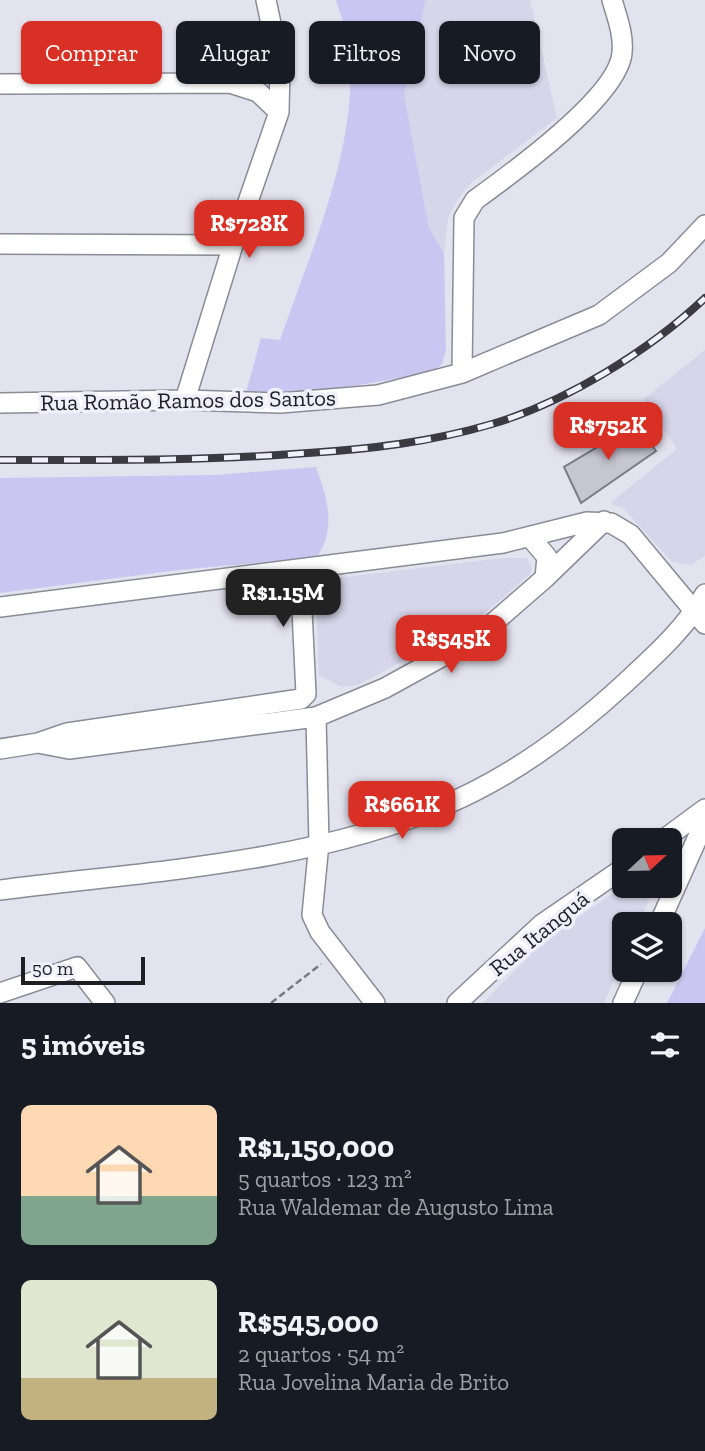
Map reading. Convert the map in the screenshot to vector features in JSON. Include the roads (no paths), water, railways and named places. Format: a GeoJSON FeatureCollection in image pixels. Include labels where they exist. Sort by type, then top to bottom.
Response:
{"type":"FeatureCollection","features":[{"type":"Feature","properties":{"kind":"street"},"geometry":{"type":"LineString","coordinates":[[266,0],[271,21]]}},
{"type":"Feature","properties":{"kind":"street"},"geometry":{"type":"LineString","coordinates":[[462,373],[464,218],[475,200],[587,111],[615,71],[622,56],[622,38],[612,0]]}},
{"type":"Feature","properties":{"kind":"street"},"geometry":{"type":"LineString","coordinates":[[0,84],[176,83]]}},
{"type":"Feature","properties":{"kind":"street"},"geometry":{"type":"LineString","coordinates":[[232,84],[258,92],[279,112]]}},
{"type":"Feature","properties":{"kind":"street"},"geometry":{"type":"LineString","coordinates":[[186,400],[233,245],[279,112],[279,84]]}},
{"type":"Feature","properties":{"kind":"street","name":"Rua Romão Ramos dos Santos"},"geometry":{"type":"LineString","coordinates":[[0,403],[186,400],[280,403],[378,395],[462,373],[599,315],[669,263],[705,225]]}},
{"type":"Feature","properties":{"kind":"street"},"geometry":{"type":"LineString","coordinates":[[0,244],[233,245]]}},
{"type":"Feature","properties":{"kind":"street"},"geometry":{"type":"LineString","coordinates":[[38,743],[69,749],[316,717],[385,688],[476,638],[604,522]]}},
{"type":"Feature","properties":{"kind":"street"},"geometry":{"type":"LineString","coordinates":[[0,607],[530,537],[576,525],[604,522],[621,526],[631,535],[700,618]]}},
{"type":"Feature","properties":{"kind":"street"},"geometry":{"type":"LineString","coordinates":[[576,525],[578,548]]}},
{"type":"Feature","properties":{"kind":"street"},"geometry":{"type":"LineString","coordinates":[[545,578],[552,532]]}},
{"type":"Feature","properties":{"kind":"street"},"geometry":{"type":"LineString","coordinates":[[530,537],[547,557]]}},
{"type":"Feature","properties":{"kind":"street"},"geometry":{"type":"LineString","coordinates":[[0,749],[38,743],[67,733],[304,697],[300,569]]}},
{"type":"Feature","properties":{"kind":"street"},"geometry":{"type":"LineString","coordinates":[[0,890],[258,856],[319,843],[446,805],[502,776],[567,734],[700,618],[705,594]]}},
{"type":"Feature","properties":{"kind":"street"},"geometry":{"type":"LineString","coordinates":[[316,717],[319,843],[312,915],[335,953],[375,1003]]}},
{"type":"Feature","properties":{"kind":"street"},"geometry":{"type":"LineString","coordinates":[[679,828],[705,809]]}},
{"type":"Feature","properties":{"kind":"street"},"geometry":{"type":"LineString","coordinates":[[682,872],[705,821]]}},
{"type":"Feature","properties":{"kind":"street","name":"Rua Itanguá"},"geometry":{"type":"LineString","coordinates":[[457,1003],[542,924],[612,876]]}},
{"type":"Feature","properties":{"kind":"street"},"geometry":{"type":"LineString","coordinates":[[0,993],[77,967],[105,1003]]}},
{"type":"Feature","properties":{"kind":"street"},"geometry":{"type":"LineString","coordinates":[[623,1003],[633,982]]}},
{"type":"Feature","properties":{"kind":"railway"},"geometry":{"type":"LineString","coordinates":[[0,460],[154,460],[269,456],[378,447],[446,436],[520,414],[577,388],[633,355],[705,298]]}}]}
